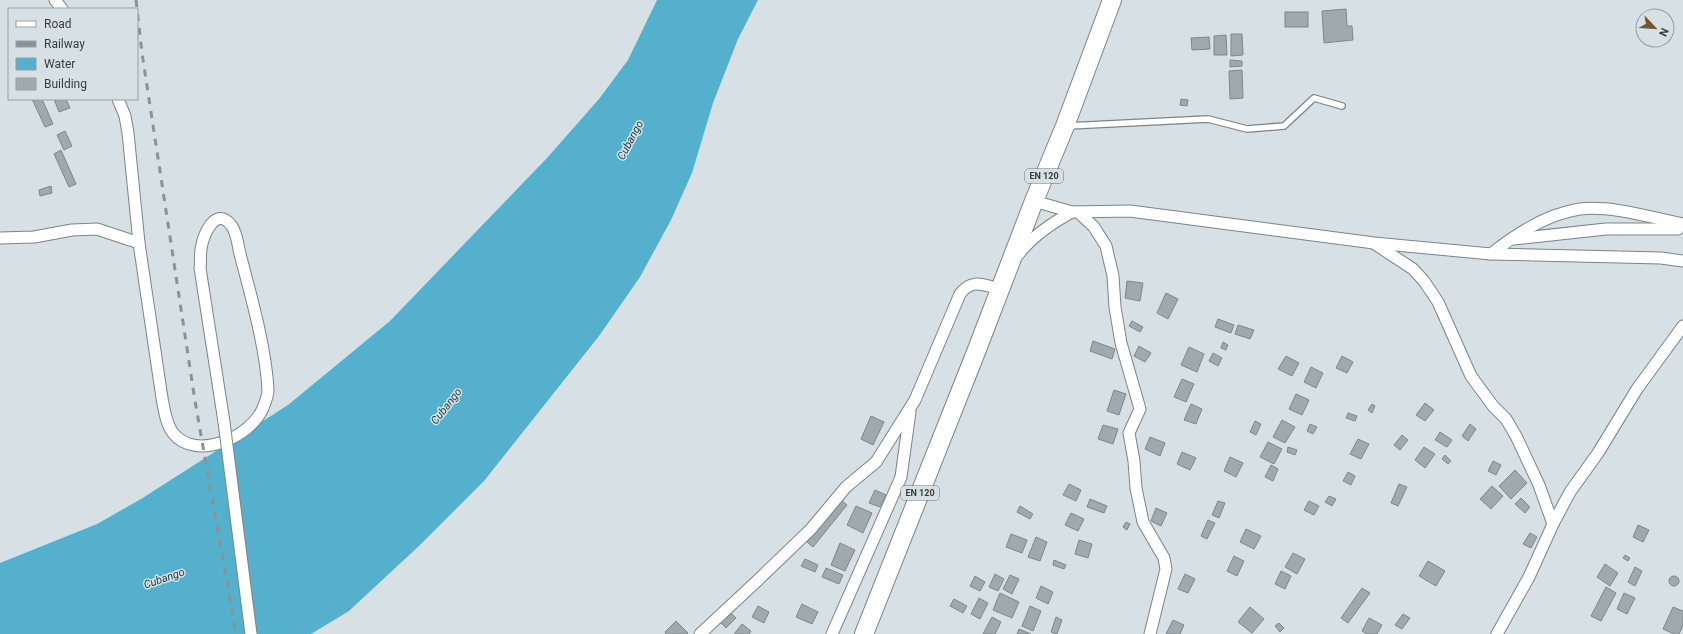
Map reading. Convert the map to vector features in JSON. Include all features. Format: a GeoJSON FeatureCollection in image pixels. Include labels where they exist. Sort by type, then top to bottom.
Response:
{"type":"FeatureCollection","features":[{"type":"Feature","properties":{"kind":"main road","name":"EN 120"},"geometry":{"type":"LineString","coordinates":[[864,634],[1034,201],[1065,126],[1112,0]]}},
{"type":"Feature","properties":{"kind":"street"},"geometry":{"type":"LineString","coordinates":[[55,0],[61,8]]}},
{"type":"Feature","properties":{"kind":"street"},"geometry":{"type":"LineString","coordinates":[[118,100],[125,116],[128,134],[139,244],[162,398],[172,432],[195,446],[204,446],[232,439],[248,429],[259,416],[268,393],[266,364],[247,281],[233,227],[226,220],[220,219],[213,222],[207,231],[201,250],[200,268],[224,422],[251,634]]}},
{"type":"Feature","properties":{"kind":"street"},"geometry":{"type":"LineString","coordinates":[[1034,201],[1075,212],[1130,211],[1374,243],[1491,254],[1661,258],[1683,261]]}},
{"type":"Feature","properties":{"kind":"street"},"geometry":{"type":"LineString","coordinates":[[1491,254],[1510,239],[1547,218],[1581,209],[1612,210],[1683,224]]}},
{"type":"Feature","properties":{"kind":"street"},"geometry":{"type":"LineString","coordinates":[[1007,271],[1025,245],[1053,223],[1075,212]]}},
{"type":"Feature","properties":{"kind":"street"},"geometry":{"type":"LineString","coordinates":[[1075,212],[1094,227],[1106,246],[1113,276],[1115,307],[1121,343],[1140,409],[1129,433],[1134,461],[1136,488],[1143,522],[1164,558],[1166,569],[1150,634]]}},
{"type":"Feature","properties":{"kind":"street"},"geometry":{"type":"LineString","coordinates":[[0,238],[34,237],[72,230],[97,229],[139,244]]}},
{"type":"Feature","properties":{"kind":"street"},"geometry":{"type":"LineString","coordinates":[[1510,239],[1606,229],[1683,229]]}},
{"type":"Feature","properties":{"kind":"street"},"geometry":{"type":"LineString","coordinates":[[1374,243],[1413,269],[1424,281],[1438,302],[1471,376],[1493,406],[1506,419],[1516,436],[1539,485],[1553,524]]}},
{"type":"Feature","properties":{"kind":"street"},"geometry":{"type":"LineString","coordinates":[[700,634],[811,529],[846,487],[876,462],[910,410],[960,294],[965,288],[974,283],[1000,289]]}},
{"type":"Feature","properties":{"kind":"street"},"geometry":{"type":"LineString","coordinates":[[1497,634],[1529,577],[1553,524],[1570,492],[1598,453],[1637,389],[1683,326]]}},
{"type":"Feature","properties":{"kind":"street"},"geometry":{"type":"LineString","coordinates":[[832,634],[901,478],[910,410]]}},
{"type":"Feature","properties":{"kind":"lane"},"geometry":{"type":"LineString","coordinates":[[1065,126],[1208,119],[1247,129],[1284,126],[1314,98],[1342,106]]}},
{"type":"Feature","properties":{"kind":"water","name":"Cubango"},"geometry":{"type":"Polygon","coordinates":[[[657,0],[758,0],[738,39],[713,103],[692,173],[671,220],[640,277],[599,336],[484,481],[420,545],[349,611],[311,634],[0,634],[0,563],[97,524],[141,499],[288,405],[390,321],[547,158],[599,99],[628,60],[657,0]]]}},
{"type":"Feature","properties":{"kind":"building"},"geometry":{"type":"Polygon","coordinates":[[[1346,9],[1347,26],[1352,26],[1353,40],[1324,43],[1322,11],[1346,9]]]}},
{"type":"Feature","properties":{"kind":"building"},"geometry":{"type":"Polygon","coordinates":[[[1285,12],[1308,12],[1308,27],[1285,27],[1285,12]]]}},
{"type":"Feature","properties":{"kind":"building"},"geometry":{"type":"Polygon","coordinates":[[[1231,34],[1242,34],[1243,55],[1231,56],[1231,34]]]}},
{"type":"Feature","properties":{"kind":"building"},"geometry":{"type":"Polygon","coordinates":[[[1226,35],[1227,55],[1214,55],[1214,36],[1226,35]]]}},
{"type":"Feature","properties":{"kind":"building"},"geometry":{"type":"Polygon","coordinates":[[[1209,37],[1210,49],[1192,50],[1191,38],[1209,37]]]}},
{"type":"Feature","properties":{"kind":"building"},"geometry":{"type":"Polygon","coordinates":[[[1230,60],[1242,61],[1242,66],[1230,67],[1230,60]]]}},
{"type":"Feature","properties":{"kind":"building"},"geometry":{"type":"Polygon","coordinates":[[[1242,70],[1243,98],[1230,99],[1229,71],[1242,70]]]}},
{"type":"Feature","properties":{"kind":"building"},"geometry":{"type":"Polygon","coordinates":[[[1181,99],[1188,100],[1187,106],[1180,105],[1181,99]]]}},
{"type":"Feature","properties":{"kind":"building"},"geometry":{"type":"Polygon","coordinates":[[[32,100],[42,100],[53,124],[45,127],[32,100]]]}},
{"type":"Feature","properties":{"kind":"building"},"geometry":{"type":"Polygon","coordinates":[[[54,100],[66,100],[70,108],[59,112],[54,100]]]}},
{"type":"Feature","properties":{"kind":"building"},"geometry":{"type":"Polygon","coordinates":[[[65,131],[72,146],[64,150],[57,135],[65,131]]]}},
{"type":"Feature","properties":{"kind":"building"},"geometry":{"type":"Polygon","coordinates":[[[61,150],[76,184],[69,187],[54,154],[61,150]]]}},
{"type":"Feature","properties":{"kind":"building"},"geometry":{"type":"Polygon","coordinates":[[[51,186],[52,193],[40,196],[39,190],[51,186]]]}},
{"type":"Feature","properties":{"kind":"building"},"geometry":{"type":"Polygon","coordinates":[[[1127,281],[1143,283],[1140,301],[1125,298],[1127,281]]]}},
{"type":"Feature","properties":{"kind":"building"},"geometry":{"type":"Polygon","coordinates":[[[1166,293],[1178,299],[1168,319],[1157,313],[1166,293]]]}},
{"type":"Feature","properties":{"kind":"building"},"geometry":{"type":"Polygon","coordinates":[[[1218,319],[1234,325],[1231,333],[1215,327],[1218,319]]]}},
{"type":"Feature","properties":{"kind":"building"},"geometry":{"type":"Polygon","coordinates":[[[1132,321],[1143,327],[1140,332],[1129,326],[1132,321]]]}},
{"type":"Feature","properties":{"kind":"building"},"geometry":{"type":"Polygon","coordinates":[[[1238,325],[1254,330],[1250,339],[1235,334],[1238,325]]]}},
{"type":"Feature","properties":{"kind":"building"},"geometry":{"type":"Polygon","coordinates":[[[1093,341],[1115,349],[1112,359],[1090,351],[1093,341]]]}},
{"type":"Feature","properties":{"kind":"building"},"geometry":{"type":"Polygon","coordinates":[[[1223,342],[1228,345],[1226,350],[1221,348],[1223,342]]]}},
{"type":"Feature","properties":{"kind":"building"},"geometry":{"type":"Polygon","coordinates":[[[1139,346],[1151,353],[1145,362],[1134,356],[1139,346]]]}},
{"type":"Feature","properties":{"kind":"building"},"geometry":{"type":"Polygon","coordinates":[[[1189,347],[1204,354],[1197,372],[1181,365],[1189,347]]]}},
{"type":"Feature","properties":{"kind":"building"},"geometry":{"type":"Polygon","coordinates":[[[1213,353],[1222,358],[1218,366],[1209,361],[1213,353]]]}},
{"type":"Feature","properties":{"kind":"building"},"geometry":{"type":"Polygon","coordinates":[[[1286,356],[1299,363],[1292,376],[1278,369],[1286,356]]]}},
{"type":"Feature","properties":{"kind":"building"},"geometry":{"type":"Polygon","coordinates":[[[1342,356],[1353,362],[1347,373],[1336,368],[1342,356]]]}},
{"type":"Feature","properties":{"kind":"building"},"geometry":{"type":"Polygon","coordinates":[[[1311,367],[1323,373],[1316,388],[1304,382],[1311,367]]]}},
{"type":"Feature","properties":{"kind":"building"},"geometry":{"type":"Polygon","coordinates":[[[1182,379],[1194,384],[1186,402],[1174,397],[1182,379]]]}},
{"type":"Feature","properties":{"kind":"building"},"geometry":{"type":"Polygon","coordinates":[[[1114,390],[1126,394],[1119,415],[1107,411],[1114,390]]]}},
{"type":"Feature","properties":{"kind":"building"},"geometry":{"type":"Polygon","coordinates":[[[1296,394],[1309,400],[1302,415],[1289,409],[1296,394]]]}},
{"type":"Feature","properties":{"kind":"building"},"geometry":{"type":"Polygon","coordinates":[[[1425,403],[1434,410],[1425,421],[1416,415],[1425,403]]]}},
{"type":"Feature","properties":{"kind":"building"},"geometry":{"type":"Polygon","coordinates":[[[1191,404],[1202,409],[1196,424],[1184,420],[1191,404]]]}},
{"type":"Feature","properties":{"kind":"building"},"geometry":{"type":"Polygon","coordinates":[[[1372,404],[1375,406],[1372,413],[1368,410],[1372,404]]]}},
{"type":"Feature","properties":{"kind":"building"},"geometry":{"type":"Polygon","coordinates":[[[1348,413],[1357,416],[1355,421],[1346,418],[1348,413]]]}},
{"type":"Feature","properties":{"kind":"building"},"geometry":{"type":"Polygon","coordinates":[[[871,416],[884,422],[873,445],[861,439],[871,416]]]}},
{"type":"Feature","properties":{"kind":"building"},"geometry":{"type":"Polygon","coordinates":[[[1282,420],[1295,427],[1285,443],[1273,437],[1282,420]]]}},
{"type":"Feature","properties":{"kind":"building"},"geometry":{"type":"Polygon","coordinates":[[[1255,421],[1261,424],[1256,435],[1250,432],[1255,421]]]}},
{"type":"Feature","properties":{"kind":"building"},"geometry":{"type":"Polygon","coordinates":[[[1310,424],[1317,427],[1313,434],[1307,431],[1310,424]]]}},
{"type":"Feature","properties":{"kind":"building"},"geometry":{"type":"Polygon","coordinates":[[[1470,424],[1476,429],[1468,441],[1462,436],[1470,424]]]}},
{"type":"Feature","properties":{"kind":"building"},"geometry":{"type":"Polygon","coordinates":[[[1103,425],[1118,429],[1113,444],[1098,439],[1103,425]]]}},
{"type":"Feature","properties":{"kind":"building"},"geometry":{"type":"Polygon","coordinates":[[[1440,432],[1452,440],[1447,447],[1435,440],[1440,432]]]}},
{"type":"Feature","properties":{"kind":"building"},"geometry":{"type":"Polygon","coordinates":[[[1402,435],[1408,440],[1400,450],[1394,445],[1402,435]]]}},
{"type":"Feature","properties":{"kind":"building"},"geometry":{"type":"Polygon","coordinates":[[[1150,437],[1165,443],[1160,456],[1145,449],[1150,437]]]}},
{"type":"Feature","properties":{"kind":"building"},"geometry":{"type":"Polygon","coordinates":[[[1358,439],[1369,444],[1361,459],[1350,454],[1358,439]]]}},
{"type":"Feature","properties":{"kind":"building"},"geometry":{"type":"Polygon","coordinates":[[[1268,442],[1282,449],[1274,464],[1260,457],[1268,442]]]}},
{"type":"Feature","properties":{"kind":"building"},"geometry":{"type":"Polygon","coordinates":[[[1288,447],[1297,450],[1295,455],[1287,452],[1288,447]]]}},
{"type":"Feature","properties":{"kind":"building"},"geometry":{"type":"Polygon","coordinates":[[[1424,447],[1435,454],[1425,468],[1415,460],[1424,447]]]}},
{"type":"Feature","properties":{"kind":"building"},"geometry":{"type":"Polygon","coordinates":[[[1182,452],[1196,458],[1190,470],[1177,464],[1182,452]]]}},
{"type":"Feature","properties":{"kind":"building"},"geometry":{"type":"Polygon","coordinates":[[[1445,455],[1451,461],[1448,464],[1442,459],[1445,455]]]}},
{"type":"Feature","properties":{"kind":"building"},"geometry":{"type":"Polygon","coordinates":[[[1230,457],[1243,463],[1236,477],[1224,471],[1230,457]]]}},
{"type":"Feature","properties":{"kind":"building"},"geometry":{"type":"Polygon","coordinates":[[[1493,461],[1501,465],[1496,475],[1488,471],[1493,461]]]}},
{"type":"Feature","properties":{"kind":"building"},"geometry":{"type":"Polygon","coordinates":[[[1271,465],[1278,469],[1273,481],[1265,477],[1271,465]]]}},
{"type":"Feature","properties":{"kind":"building"},"geometry":{"type":"Polygon","coordinates":[[[1515,470],[1527,483],[1511,499],[1499,486],[1515,470]]]}},
{"type":"Feature","properties":{"kind":"building"},"geometry":{"type":"Polygon","coordinates":[[[1348,472],[1355,476],[1351,485],[1343,481],[1348,472]]]}},
{"type":"Feature","properties":{"kind":"building"},"geometry":{"type":"Polygon","coordinates":[[[1069,484],[1081,490],[1076,501],[1063,495],[1069,484]]]}},
{"type":"Feature","properties":{"kind":"building"},"geometry":{"type":"Polygon","coordinates":[[[1399,484],[1407,487],[1398,506],[1391,503],[1399,484]]]}},
{"type":"Feature","properties":{"kind":"building"},"geometry":{"type":"Polygon","coordinates":[[[1492,486],[1503,496],[1491,509],[1480,499],[1492,486]]]}},
{"type":"Feature","properties":{"kind":"building"},"geometry":{"type":"Polygon","coordinates":[[[875,490],[886,495],[880,507],[869,503],[875,490]]]}},
{"type":"Feature","properties":{"kind":"building"},"geometry":{"type":"Polygon","coordinates":[[[1329,496],[1336,499],[1332,506],[1325,502],[1329,496]]]}},
{"type":"Feature","properties":{"kind":"building"},"geometry":{"type":"Polygon","coordinates":[[[1521,498],[1530,507],[1525,513],[1515,504],[1521,498]]]}},
{"type":"Feature","properties":{"kind":"building"},"geometry":{"type":"Polygon","coordinates":[[[1090,499],[1107,506],[1104,513],[1087,507],[1090,499]]]}},
{"type":"Feature","properties":{"kind":"building"},"geometry":{"type":"Polygon","coordinates":[[[841,500],[847,505],[813,547],[807,542],[841,500]]]}},
{"type":"Feature","properties":{"kind":"building"},"geometry":{"type":"Polygon","coordinates":[[[1218,501],[1225,503],[1219,518],[1212,515],[1218,501]]]}},
{"type":"Feature","properties":{"kind":"building"},"geometry":{"type":"Polygon","coordinates":[[[1309,501],[1319,506],[1314,515],[1304,510],[1309,501]]]}},
{"type":"Feature","properties":{"kind":"building"},"geometry":{"type":"Polygon","coordinates":[[[856,506],[872,513],[863,533],[847,525],[856,506]]]}},
{"type":"Feature","properties":{"kind":"building"},"geometry":{"type":"Polygon","coordinates":[[[1020,506],[1033,514],[1030,519],[1017,512],[1020,506]]]}},
{"type":"Feature","properties":{"kind":"building"},"geometry":{"type":"Polygon","coordinates":[[[1156,508],[1167,513],[1161,526],[1151,521],[1156,508]]]}},
{"type":"Feature","properties":{"kind":"building"},"geometry":{"type":"Polygon","coordinates":[[[1071,513],[1084,519],[1078,531],[1065,525],[1071,513]]]}},
{"type":"Feature","properties":{"kind":"building"},"geometry":{"type":"Polygon","coordinates":[[[1208,520],[1215,523],[1207,539],[1201,536],[1208,520]]]}},
{"type":"Feature","properties":{"kind":"building"},"geometry":{"type":"Polygon","coordinates":[[[1126,522],[1130,524],[1127,530],[1123,527],[1126,522]]]}},
{"type":"Feature","properties":{"kind":"building"},"geometry":{"type":"Polygon","coordinates":[[[1638,525],[1649,530],[1643,542],[1633,537],[1638,525]]]}},
{"type":"Feature","properties":{"kind":"building"},"geometry":{"type":"Polygon","coordinates":[[[1246,529],[1261,536],[1254,549],[1240,542],[1246,529]]]}},
{"type":"Feature","properties":{"kind":"building"},"geometry":{"type":"Polygon","coordinates":[[[1530,533],[1537,537],[1531,548],[1523,544],[1530,533]]]}},
{"type":"Feature","properties":{"kind":"building"},"geometry":{"type":"Polygon","coordinates":[[[1011,534],[1027,540],[1022,553],[1006,547],[1011,534]]]}},
{"type":"Feature","properties":{"kind":"building"},"geometry":{"type":"Polygon","coordinates":[[[1036,537],[1047,542],[1040,561],[1028,557],[1036,537]]]}},
{"type":"Feature","properties":{"kind":"building"},"geometry":{"type":"Polygon","coordinates":[[[1079,540],[1092,544],[1088,558],[1075,554],[1079,540]]]}},
{"type":"Feature","properties":{"kind":"building"},"geometry":{"type":"Polygon","coordinates":[[[840,543],[855,550],[845,571],[831,565],[840,543]]]}},
{"type":"Feature","properties":{"kind":"building"},"geometry":{"type":"Polygon","coordinates":[[[1293,553],[1305,559],[1297,574],[1285,567],[1293,553]]]}},
{"type":"Feature","properties":{"kind":"building"},"geometry":{"type":"Polygon","coordinates":[[[1625,555],[1630,558],[1628,561],[1623,558],[1625,555]]]}},
{"type":"Feature","properties":{"kind":"building"},"geometry":{"type":"Polygon","coordinates":[[[1234,556],[1244,561],[1237,576],[1227,571],[1234,556]]]}},
{"type":"Feature","properties":{"kind":"building"},"geometry":{"type":"Polygon","coordinates":[[[805,559],[818,565],[815,572],[801,566],[805,559]]]}},
{"type":"Feature","properties":{"kind":"building"},"geometry":{"type":"Polygon","coordinates":[[[1054,560],[1066,565],[1064,569],[1053,565],[1054,560]]]}},
{"type":"Feature","properties":{"kind":"building"},"geometry":{"type":"Polygon","coordinates":[[[1428,561],[1445,571],[1436,586],[1419,576],[1428,561]]]}},
{"type":"Feature","properties":{"kind":"building"},"geometry":{"type":"Polygon","coordinates":[[[1605,564],[1618,573],[1610,586],[1597,577],[1605,564]]]}},
{"type":"Feature","properties":{"kind":"building"},"geometry":{"type":"Polygon","coordinates":[[[1635,567],[1642,571],[1635,586],[1628,582],[1635,567]]]}},
{"type":"Feature","properties":{"kind":"building"},"geometry":{"type":"Polygon","coordinates":[[[826,568],[843,575],[839,584],[822,577],[826,568]]]}},
{"type":"Feature","properties":{"kind":"building"},"geometry":{"type":"Polygon","coordinates":[[[1281,571],[1291,576],[1285,589],[1275,584],[1281,571]]]}},
{"type":"Feature","properties":{"kind":"building"},"geometry":{"type":"Polygon","coordinates":[[[995,574],[1004,579],[998,591],[989,587],[995,574]]]}},
{"type":"Feature","properties":{"kind":"building"},"geometry":{"type":"Polygon","coordinates":[[[1185,574],[1195,579],[1188,593],[1178,589],[1185,574]]]}},
{"type":"Feature","properties":{"kind":"building"},"geometry":{"type":"Polygon","coordinates":[[[1010,575],[1019,579],[1012,594],[1003,589],[1010,575]]]}},
{"type":"Feature","properties":{"kind":"building"},"geometry":{"type":"Polygon","coordinates":[[[975,576],[985,582],[980,591],[970,586],[975,576]]]}},
{"type":"Feature","properties":{"kind":"building"},"geometry":{"type":"Polygon","coordinates":[[[1672,576],[1676,576],[1678,577],[1678,585],[1672,586],[1669,583],[1669,579],[1672,576]]]}},
{"type":"Feature","properties":{"kind":"building"},"geometry":{"type":"Polygon","coordinates":[[[1041,586],[1053,592],[1048,604],[1036,598],[1041,586]]]}},
{"type":"Feature","properties":{"kind":"building"},"geometry":{"type":"Polygon","coordinates":[[[1606,587],[1616,593],[1601,621],[1591,616],[1606,587]]]}},
{"type":"Feature","properties":{"kind":"building"},"geometry":{"type":"Polygon","coordinates":[[[1362,588],[1370,593],[1348,623],[1341,618],[1362,588]]]}},
{"type":"Feature","properties":{"kind":"building"},"geometry":{"type":"Polygon","coordinates":[[[1000,593],[1019,602],[1012,618],[993,610],[1000,593]]]}},
{"type":"Feature","properties":{"kind":"building"},"geometry":{"type":"Polygon","coordinates":[[[1624,593],[1635,598],[1627,614],[1617,609],[1624,593]]]}},
{"type":"Feature","properties":{"kind":"building"},"geometry":{"type":"Polygon","coordinates":[[[979,598],[988,603],[980,619],[971,614],[979,598]]]}},
{"type":"Feature","properties":{"kind":"building"},"geometry":{"type":"Polygon","coordinates":[[[954,599],[967,606],[963,613],[950,606],[954,599]]]}},
{"type":"Feature","properties":{"kind":"building"},"geometry":{"type":"Polygon","coordinates":[[[802,604],[818,612],[812,624],[796,617],[802,604]]]}},
{"type":"Feature","properties":{"kind":"building"},"geometry":{"type":"Polygon","coordinates":[[[758,606],[769,612],[764,623],[752,617],[758,606]]]}},
{"type":"Feature","properties":{"kind":"building"},"geometry":{"type":"Polygon","coordinates":[[[1030,606],[1041,611],[1033,631],[1022,626],[1030,606]]]}},
{"type":"Feature","properties":{"kind":"building"},"geometry":{"type":"Polygon","coordinates":[[[1250,607],[1264,619],[1252,633],[1238,622],[1250,607]]]}},
{"type":"Feature","properties":{"kind":"building"},"geometry":{"type":"Polygon","coordinates":[[[1673,607],[1683,611],[1683,625],[1679,634],[1674,634],[1663,629],[1673,607]]]}},
{"type":"Feature","properties":{"kind":"building"},"geometry":{"type":"Polygon","coordinates":[[[730,612],[736,618],[726,628],[720,622],[730,612]]]}},
{"type":"Feature","properties":{"kind":"building"},"geometry":{"type":"Polygon","coordinates":[[[1403,614],[1410,618],[1402,629],[1395,625],[1403,614]]]}},
{"type":"Feature","properties":{"kind":"building"},"geometry":{"type":"Polygon","coordinates":[[[992,617],[1001,622],[995,634],[983,634],[992,617]]]}},
{"type":"Feature","properties":{"kind":"building"},"geometry":{"type":"Polygon","coordinates":[[[1056,617],[1062,620],[1057,634],[1051,632],[1056,617]]]}},
{"type":"Feature","properties":{"kind":"building"},"geometry":{"type":"Polygon","coordinates":[[[1369,618],[1382,625],[1377,634],[1367,634],[1362,631],[1369,618]]]}},
{"type":"Feature","properties":{"kind":"building"},"geometry":{"type":"Polygon","coordinates":[[[1173,620],[1184,625],[1180,634],[1166,634],[1173,620]]]}},
{"type":"Feature","properties":{"kind":"building"},"geometry":{"type":"Polygon","coordinates":[[[676,621],[688,633],[687,634],[666,634],[665,632],[676,621]]]}},
{"type":"Feature","properties":{"kind":"building"},"geometry":{"type":"Polygon","coordinates":[[[1279,623],[1284,628],[1280,632],[1275,626],[1279,623]]]}},
{"type":"Feature","properties":{"kind":"building"},"geometry":{"type":"Polygon","coordinates":[[[742,624],[751,631],[749,634],[734,634],[742,624]]]}},
{"type":"Feature","properties":{"kind":"building"},"geometry":{"type":"Polygon","coordinates":[[[1019,629],[1031,634],[1017,634],[1019,629]]]}},
{"type":"Feature","properties":{"kind":"railway"},"geometry":{"type":"LineString","coordinates":[[136,0],[137,8]]}},
{"type":"Feature","properties":{"kind":"railway"},"geometry":{"type":"LineString","coordinates":[[138,18],[142,53],[195,401],[236,634]]}}]}
